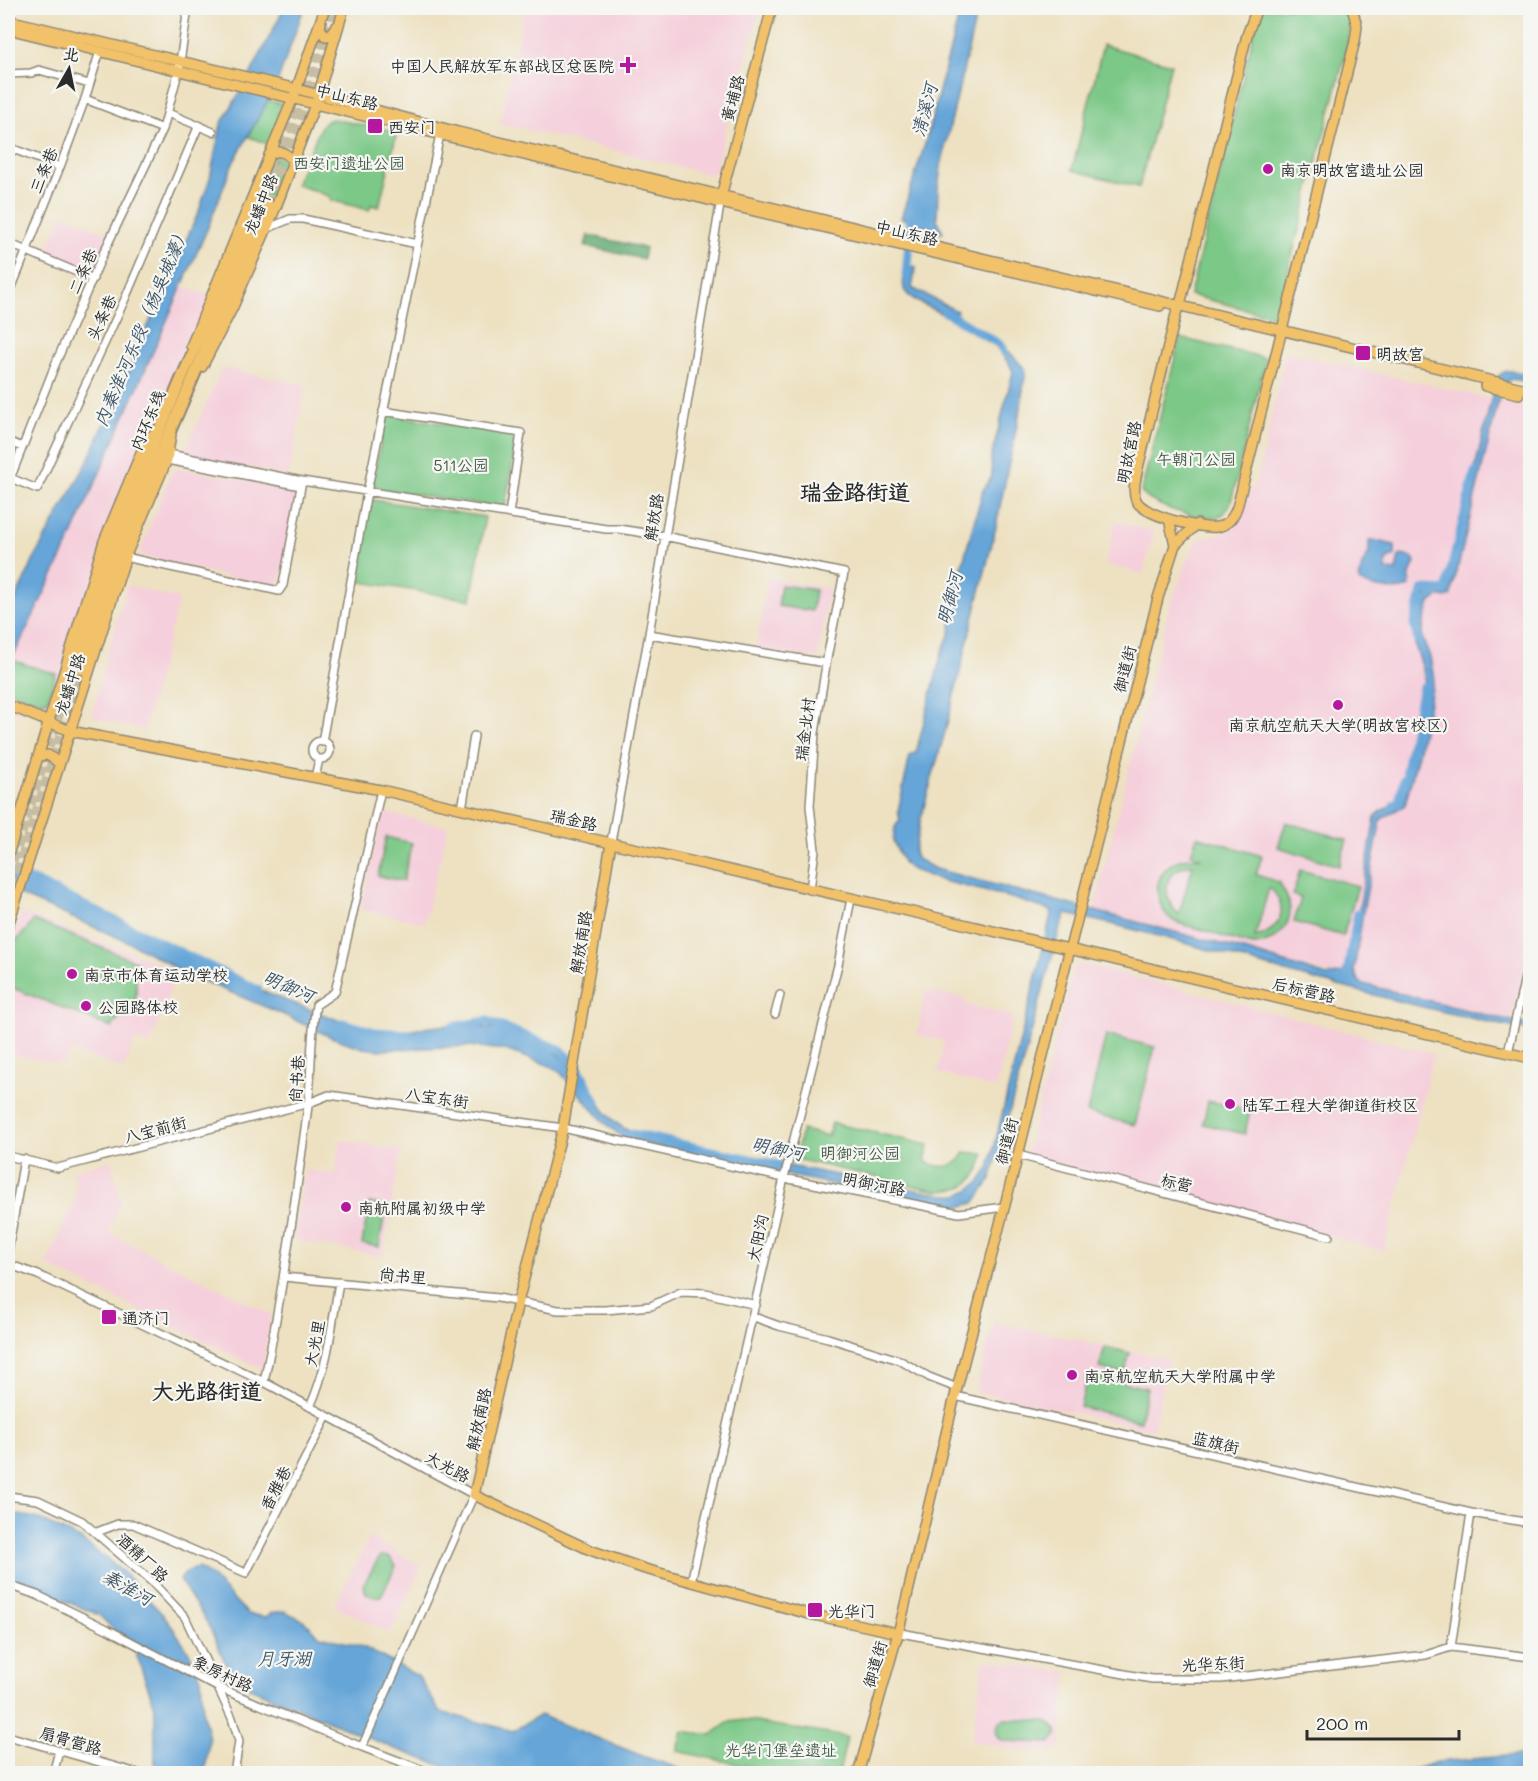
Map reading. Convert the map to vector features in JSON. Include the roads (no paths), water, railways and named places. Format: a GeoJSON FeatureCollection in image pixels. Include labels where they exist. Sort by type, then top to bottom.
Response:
{"type":"FeatureCollection","features":[{"type":"Feature","properties":{"kind":"highway","name":"内环东线"},"geometry":{"type":"LineString","coordinates":[[81,657],[111,545],[167,426],[188,390],[264,203],[182,376],[167,426]]}},
{"type":"Feature","properties":{"kind":"main road","name":"龙蟠中路"},"geometry":{"type":"LineString","coordinates":[[182,376],[210,296],[295,94],[325,8]]}},
{"type":"Feature","properties":{"kind":"main road","name":"龙蟠中路"},"geometry":{"type":"LineString","coordinates":[[188,390],[211,352],[233,307],[266,229],[317,99],[344,8]]}},
{"type":"Feature","properties":{"kind":"main road","name":"黄埔路"},"geometry":{"type":"LineString","coordinates":[[721,199],[772,8]]}},
{"type":"Feature","properties":{"kind":"main road","name":"明故宫路"},"geometry":{"type":"LineString","coordinates":[[1257,8],[1247,35],[1138,468],[1134,492],[1137,502],[1142,507],[1169,519],[1217,526],[1230,520],[1236,512],[1355,41],[1357,26],[1352,8]]}},
{"type":"Feature","properties":{"kind":"main road"},"geometry":{"type":"LineString","coordinates":[[321,18],[320,28],[325,36],[334,31],[340,22]]}},
{"type":"Feature","properties":{"kind":"main road"},"geometry":{"type":"LineString","coordinates":[[8,20],[180,67]]}},
{"type":"Feature","properties":{"kind":"main road"},"geometry":{"type":"LineString","coordinates":[[8,29],[180,67]]}},
{"type":"Feature","properties":{"kind":"main road","name":"中山东路"},"geometry":{"type":"LineString","coordinates":[[180,67],[458,132],[721,199]]}},
{"type":"Feature","properties":{"kind":"main road","name":"中山东路"},"geometry":{"type":"LineString","coordinates":[[317,99],[440,134],[1530,390]]}},
{"type":"Feature","properties":{"kind":"main road"},"geometry":{"type":"LineString","coordinates":[[269,155],[273,152],[281,152],[289,156],[293,162]]}},
{"type":"Feature","properties":{"kind":"main road","name":"中山东路"},"geometry":{"type":"LineString","coordinates":[[1282,333],[1530,397]]}},
{"type":"Feature","properties":{"kind":"main road","name":"龙蟠中路"},"geometry":{"type":"LineString","coordinates":[[8,926],[70,731],[81,657],[104,541],[146,443],[167,426]]}},
{"type":"Feature","properties":{"kind":"main road","name":"龙蟠中路"},"geometry":{"type":"LineString","coordinates":[[8,855],[48,723],[81,657],[168,457],[167,426]]}},
{"type":"Feature","properties":{"kind":"main road"},"geometry":{"type":"LineString","coordinates":[[1169,519],[1175,544],[1197,524]]}},
{"type":"Feature","properties":{"kind":"main road","name":"御道街"},"geometry":{"type":"LineString","coordinates":[[858,1773],[898,1633],[956,1392],[1158,598],[1175,544]]}},
{"type":"Feature","properties":{"kind":"main road","name":"瑞金路"},"geometry":{"type":"LineString","coordinates":[[8,705],[70,731],[381,790],[1070,949]]}},
{"type":"Feature","properties":{"kind":"main road"},"geometry":{"type":"LineString","coordinates":[[38,756],[52,757],[59,763]]}},
{"type":"Feature","properties":{"kind":"main road","name":"后标营路"},"geometry":{"type":"LineString","coordinates":[[1070,949],[1530,1058]]}},
{"type":"Feature","properties":{"kind":"main road"},"geometry":{"type":"LineString","coordinates":[[563,1128],[589,972]]}},
{"type":"Feature","properties":{"kind":"main road"},"geometry":{"type":"LineString","coordinates":[[809,1614],[898,1633]]}},
{"type":"Feature","properties":{"kind":"street","name":"二条巷"},"geometry":{"type":"LineString","coordinates":[[8,480],[55,365],[163,129],[180,67],[188,8]]}},
{"type":"Feature","properties":{"kind":"street","name":"三条巷"},"geometry":{"type":"LineString","coordinates":[[8,297],[60,167],[100,51]]}},
{"type":"Feature","properties":{"kind":"street"},"geometry":{"type":"LineString","coordinates":[[8,74],[31,73],[39,69],[89,84]]}},
{"type":"Feature","properties":{"kind":"street"},"geometry":{"type":"LineString","coordinates":[[85,99],[163,129]]}},
{"type":"Feature","properties":{"kind":"street"},"geometry":{"type":"LineString","coordinates":[[168,113],[213,132]]}},
{"type":"Feature","properties":{"kind":"street","name":"头条巷"},"geometry":{"type":"LineString","coordinates":[[8,480],[37,489],[124,299],[199,125]]}},
{"type":"Feature","properties":{"kind":"street"},"geometry":{"type":"LineString","coordinates":[[322,741],[367,492],[440,134]]}},
{"type":"Feature","properties":{"kind":"street"},"geometry":{"type":"LineString","coordinates":[[8,147],[60,167]]}},
{"type":"Feature","properties":{"kind":"street","name":"解放路"},"geometry":{"type":"LineString","coordinates":[[610,843],[649,634],[721,199]]}},
{"type":"Feature","properties":{"kind":"street"},"geometry":{"type":"LineString","coordinates":[[266,229],[290,219],[303,219],[417,244]]}},
{"type":"Feature","properties":{"kind":"street"},"geometry":{"type":"LineString","coordinates":[[8,243],[93,279]]}},
{"type":"Feature","properties":{"kind":"street"},"geometry":{"type":"LineString","coordinates":[[383,411],[521,433],[508,514]]}},
{"type":"Feature","properties":{"kind":"street"},"geometry":{"type":"LineString","coordinates":[[8,441],[22,447]]}},
{"type":"Feature","properties":{"kind":"street"},"geometry":{"type":"LineString","coordinates":[[168,457],[302,484],[664,536]]}},
{"type":"Feature","properties":{"kind":"street"},"geometry":{"type":"LineString","coordinates":[[125,557],[279,591],[283,585],[302,484]]}},
{"type":"Feature","properties":{"kind":"street","name":"瑞金北村"},"geometry":{"type":"LineString","coordinates":[[664,536],[844,573],[815,733],[810,806],[815,850],[810,890]]}},
{"type":"Feature","properties":{"kind":"street"},"geometry":{"type":"LineString","coordinates":[[649,634],[826,663]]}},
{"type":"Feature","properties":{"kind":"street"},"geometry":{"type":"LineString","coordinates":[[462,809],[474,736]]}},
{"type":"Feature","properties":{"kind":"street"},"geometry":{"type":"LineString","coordinates":[[319,759],[327,757],[329,752],[328,746],[322,741]]}},
{"type":"Feature","properties":{"kind":"street"},"geometry":{"type":"LineString","coordinates":[[319,759],[312,753],[312,747],[322,741]]}},
{"type":"Feature","properties":{"kind":"street"},"geometry":{"type":"LineString","coordinates":[[315,778],[319,759]]}},
{"type":"Feature","properties":{"kind":"street","name":"尚书巷"},"geometry":{"type":"LineString","coordinates":[[264,1382],[284,1277],[309,1102],[312,1024],[315,1005],[335,992],[381,790]]}},
{"type":"Feature","properties":{"kind":"street","name":"解放南路"},"geometry":{"type":"LineString","coordinates":[[589,972],[610,843]]}},
{"type":"Feature","properties":{"kind":"street","name":"大阳沟"},"geometry":{"type":"LineString","coordinates":[[692,1582],[784,1178],[838,965],[851,899]]}},
{"type":"Feature","properties":{"kind":"street"},"geometry":{"type":"LineString","coordinates":[[1508,1053],[1530,955]]}},
{"type":"Feature","properties":{"kind":"street"},"geometry":{"type":"LineString","coordinates":[[775,1014],[780,995]]}},
{"type":"Feature","properties":{"kind":"street","name":"解放南路"},"geometry":{"type":"LineString","coordinates":[[362,1747],[474,1495],[518,1302],[563,1128],[577,1046]]}},
{"type":"Feature","properties":{"kind":"street","name":"八宝东街"},"geometry":{"type":"LineString","coordinates":[[309,1102],[329,1095],[563,1128]]}},
{"type":"Feature","properties":{"kind":"street","name":"八宝前街"},"geometry":{"type":"LineString","coordinates":[[8,1155],[58,1168],[309,1102]]}},
{"type":"Feature","properties":{"kind":"street","name":"明御河路"},"geometry":{"type":"LineString","coordinates":[[563,1128],[784,1178],[959,1213],[1004,1207]]}},
{"type":"Feature","properties":{"kind":"street","name":"标营"},"geometry":{"type":"LineString","coordinates":[[1018,1155],[1329,1236]]}},
{"type":"Feature","properties":{"kind":"street"},"geometry":{"type":"LineString","coordinates":[[8,1251],[24,1160]]}},
{"type":"Feature","properties":{"kind":"street","name":"大光路"},"geometry":{"type":"LineString","coordinates":[[8,1264],[38,1275],[264,1382],[474,1495],[590,1550],[692,1582],[809,1614]]}},
{"type":"Feature","properties":{"kind":"street","name":"尚书里"},"geometry":{"type":"LineString","coordinates":[[284,1277],[498,1298],[558,1310],[604,1310],[651,1306],[681,1292],[706,1293],[756,1305]]}},
{"type":"Feature","properties":{"kind":"street","name":"大光里"},"geometry":{"type":"LineString","coordinates":[[310,1407],[318,1389],[326,1359],[339,1282]]}},
{"type":"Feature","properties":{"kind":"street","name":"蓝旗街"},"geometry":{"type":"LineString","coordinates":[[754,1317],[899,1360],[956,1392],[1471,1513],[1530,1523]]}},
{"type":"Feature","properties":{"kind":"street","name":"香雅巷"},"geometry":{"type":"LineString","coordinates":[[97,1532],[118,1524],[133,1524],[246,1573],[327,1416]]}},
{"type":"Feature","properties":{"kind":"street","name":"酒精厂路"},"geometry":{"type":"LineString","coordinates":[[8,1496],[38,1500],[81,1521],[97,1532],[152,1582],[185,1617],[232,1718],[239,1741],[234,1773]]}},
{"type":"Feature","properties":{"kind":"street"},"geometry":{"type":"LineString","coordinates":[[1451,1647],[1471,1513]]}},
{"type":"Feature","properties":{"kind":"street","name":"象房村路"},"geometry":{"type":"LineString","coordinates":[[8,1585],[37,1595],[107,1629],[217,1687],[362,1747],[433,1773]]}},
{"type":"Feature","properties":{"kind":"street","name":"光华东街"},"geometry":{"type":"LineString","coordinates":[[898,1633],[1152,1679],[1221,1679],[1426,1655],[1451,1647],[1530,1657]]}},
{"type":"Feature","properties":{"kind":"street","name":"扇骨营路"},"geometry":{"type":"LineString","coordinates":[[8,1736],[141,1773]]}},
{"type":"Feature","properties":{"kind":"street"},"geometry":{"type":"LineString","coordinates":[[53,1773],[59,1750]]}},
{"type":"Feature","properties":{"kind":"water"},"geometry":{"type":"Polygon","coordinates":[[[284,8],[304,8],[276,86],[232,165],[209,225],[66,549],[8,667],[8,615],[38,551],[87,463],[199,211],[210,178],[221,124],[248,79],[284,8]]]}},
{"type":"Feature","properties":{"kind":"water"},"geometry":{"type":"Polygon","coordinates":[[[961,8],[978,8],[942,160],[937,219],[943,233],[941,233],[901,218],[925,144],[961,8]]]}},
{"type":"Feature","properties":{"kind":"water"},"geometry":{"type":"Polygon","coordinates":[[[905,264],[916,267],[912,288],[957,311],[953,319],[918,302],[906,293],[903,283],[905,264]]]}},
{"type":"Feature","properties":{"kind":"water"},"geometry":{"type":"Polygon","coordinates":[[[1000,342],[1026,370],[1019,415],[995,531],[921,818],[914,852],[916,858],[935,869],[1247,951],[1327,976],[1344,973],[1349,967],[1375,818],[1401,798],[1425,684],[1415,645],[1417,619],[1423,600],[1429,593],[1445,590],[1447,587],[1496,379],[1507,371],[1530,375],[1530,382],[1511,379],[1502,386],[1451,596],[1446,598],[1439,596],[1430,603],[1424,623],[1422,637],[1430,657],[1434,679],[1405,805],[1381,819],[1354,971],[1358,980],[1363,984],[1530,1025],[1530,1031],[1357,991],[1154,935],[1066,914],[1059,931],[991,1179],[974,1203],[955,1208],[714,1161],[623,1138],[604,1122],[559,1071],[548,1065],[505,1050],[470,1046],[380,1050],[363,1048],[331,1037],[187,974],[133,944],[8,890],[8,873],[269,994],[367,1031],[392,1034],[430,1027],[462,1025],[491,1028],[519,1036],[559,1055],[575,1069],[610,1118],[626,1129],[648,1139],[943,1195],[959,1195],[967,1191],[979,1183],[989,1168],[1052,911],[1005,896],[943,881],[913,870],[904,864],[893,841],[895,827],[900,820],[898,811],[910,756],[916,753],[942,652],[950,633],[958,580],[983,490],[992,476],[991,458],[1013,372],[995,345],[1000,342]]]}},
{"type":"Feature","properties":{"kind":"water"},"geometry":{"type":"Polygon","coordinates":[[[1369,541],[1395,545],[1395,555],[1386,560],[1386,570],[1396,571],[1399,556],[1413,558],[1415,562],[1409,577],[1410,586],[1384,589],[1359,581],[1362,565],[1369,553],[1369,541]]]}},
{"type":"Feature","properties":{"kind":"water","name":"秦淮河"},"geometry":{"type":"Polygon","coordinates":[[[8,1513],[36,1518],[80,1539],[122,1571],[166,1618],[188,1650],[201,1678],[203,1713],[209,1739],[205,1773],[155,1773],[155,1707],[135,1651],[99,1615],[8,1577],[8,1513]]]}},
{"type":"Feature","properties":{"kind":"water","name":"月牙湖"},"geometry":{"type":"Polygon","coordinates":[[[198,1568],[210,1575],[248,1614],[266,1617],[271,1613],[284,1611],[303,1620],[320,1636],[363,1647],[418,1676],[440,1712],[513,1731],[540,1715],[645,1757],[693,1773],[462,1773],[393,1748],[243,1685],[230,1670],[208,1625],[180,1580],[187,1571],[198,1568]]]}},
{"type":"Feature","properties":{"kind":"water"},"geometry":{"type":"Polygon","coordinates":[[[1530,1754],[1530,1773],[1402,1773],[1437,1762],[1530,1754]]]}},
{"type":"Feature","properties":{"kind":"waterway","name":"明御河"},"geometry":{"type":"LineString","coordinates":[[906,276],[914,210]]}},
{"type":"Feature","properties":{"kind":"waterway","name":"明御河"},"geometry":{"type":"LineString","coordinates":[[944,311],[999,344],[1004,351]]}},
{"type":"Feature","properties":{"kind":"waterway"},"geometry":{"type":"LineString","coordinates":[[1418,640],[1414,624],[1423,590],[1446,591],[1475,472]]}},
{"type":"Feature","properties":{"kind":"waterway"},"geometry":{"type":"LineString","coordinates":[[1406,771],[1423,687]]}},
{"type":"Feature","properties":{"kind":"waterway"},"geometry":{"type":"LineString","coordinates":[[1394,805],[1399,803],[1404,779]]}},
{"type":"Feature","properties":{"kind":"waterway","name":"明御河"},"geometry":{"type":"LineString","coordinates":[[8,872],[38,883],[258,990]]}},
{"type":"Feature","properties":{"kind":"waterway"},"geometry":{"type":"LineString","coordinates":[[1346,979],[1358,913]]}},
{"type":"Feature","properties":{"kind":"waterway","name":"明御河"},"geometry":{"type":"LineString","coordinates":[[452,1027],[487,1021],[561,1050],[570,1059]]}},
{"type":"Feature","properties":{"kind":"waterway","name":"明御河"},"geometry":{"type":"LineString","coordinates":[[343,1023],[375,1032],[409,1034]]}},
{"type":"Feature","properties":{"kind":"waterway","name":"明御河"},"geometry":{"type":"LineString","coordinates":[[578,1067],[596,1102]]}},
{"type":"Feature","properties":{"kind":"waterway","name":"明御河"},"geometry":{"type":"LineString","coordinates":[[632,1134],[783,1166]]}},
{"type":"Feature","properties":{"kind":"tunnel"},"geometry":{"type":"LineString","coordinates":[[260,202],[316,52],[329,8]]}},
{"type":"Feature","properties":{"kind":"tunnel"},"geometry":{"type":"LineString","coordinates":[[268,204],[324,53],[338,8]]}},
{"type":"Feature","properties":{"kind":"tunnel"},"geometry":{"type":"LineString","coordinates":[[8,876],[76,659]]}},
{"type":"Feature","properties":{"kind":"tunnel"},"geometry":{"type":"LineString","coordinates":[[8,902],[84,663]]}},
{"type":"Feature","properties":{"kind":"place","name":"中国人民解放军东部战区总医院"},"geometry":{"type":"Point","coordinates":[628,65]}},
{"type":"Feature","properties":{"kind":"place","name":"西安门"},"geometry":{"type":"Point","coordinates":[375,126]}},
{"type":"Feature","properties":{"kind":"place","name":"南京明故宫遗址公园"},"geometry":{"type":"Point","coordinates":[1268,169]}},
{"type":"Feature","properties":{"kind":"place","name":"明故宫"},"geometry":{"type":"Point","coordinates":[1363,353]}},
{"type":"Feature","properties":{"kind":"place","name":"南京航空航天大学(明故宫校区)"},"geometry":{"type":"Point","coordinates":[1338,705]}},
{"type":"Feature","properties":{"kind":"place","name":"南京市体育运动学校"},"geometry":{"type":"Point","coordinates":[72,974]}},
{"type":"Feature","properties":{"kind":"place","name":"公园路体校"},"geometry":{"type":"Point","coordinates":[86,1006]}},
{"type":"Feature","properties":{"kind":"place","name":"陆军工程大学御道街校区"},"geometry":{"type":"Point","coordinates":[1230,1104]}},
{"type":"Feature","properties":{"kind":"place","name":"南航附属初级中学"},"geometry":{"type":"Point","coordinates":[346,1207]}},
{"type":"Feature","properties":{"kind":"place","name":"通济门"},"geometry":{"type":"Point","coordinates":[109,1317]}},
{"type":"Feature","properties":{"kind":"place","name":"南京航空航天大学附属中学"},"geometry":{"type":"Point","coordinates":[1072,1375]}},
{"type":"Feature","properties":{"kind":"place","name":"光华门"},"geometry":{"type":"Point","coordinates":[815,1610]}},
{"type":"Feature","properties":{"kind":"district","name":"瑞金路街道"},"geometry":{"type":"Point","coordinates":[855,491]}},
{"type":"Feature","properties":{"kind":"district","name":"大光路街道"},"geometry":{"type":"Point","coordinates":[207,1390]}},
{"type":"Feature","properties":{"kind":"water label","name":"清溪河"},"geometry":{"type":"Point","coordinates":[924,110]}},
{"type":"Feature","properties":{"kind":"water label","name":"内秦淮河东段（杨吴城濠）"},"geometry":{"type":"Point","coordinates":[141,326]}},
{"type":"Feature","properties":{"kind":"park label","name":"西安门遗址公园"},"geometry":{"type":"Point","coordinates":[349,162]}},
{"type":"Feature","properties":{"kind":"park label","name":"午朝门公园"},"geometry":{"type":"Point","coordinates":[1196,458]}},
{"type":"Feature","properties":{"kind":"park label","name":"511公园"},"geometry":{"type":"Point","coordinates":[461,464]}},
{"type":"Feature","properties":{"kind":"park label","name":"明御河公园"},"geometry":{"type":"Point","coordinates":[860,1152]}},
{"type":"Feature","properties":{"kind":"park label","name":"光华门堡垒遗址"},"geometry":{"type":"Point","coordinates":[781,1749]}}]}
